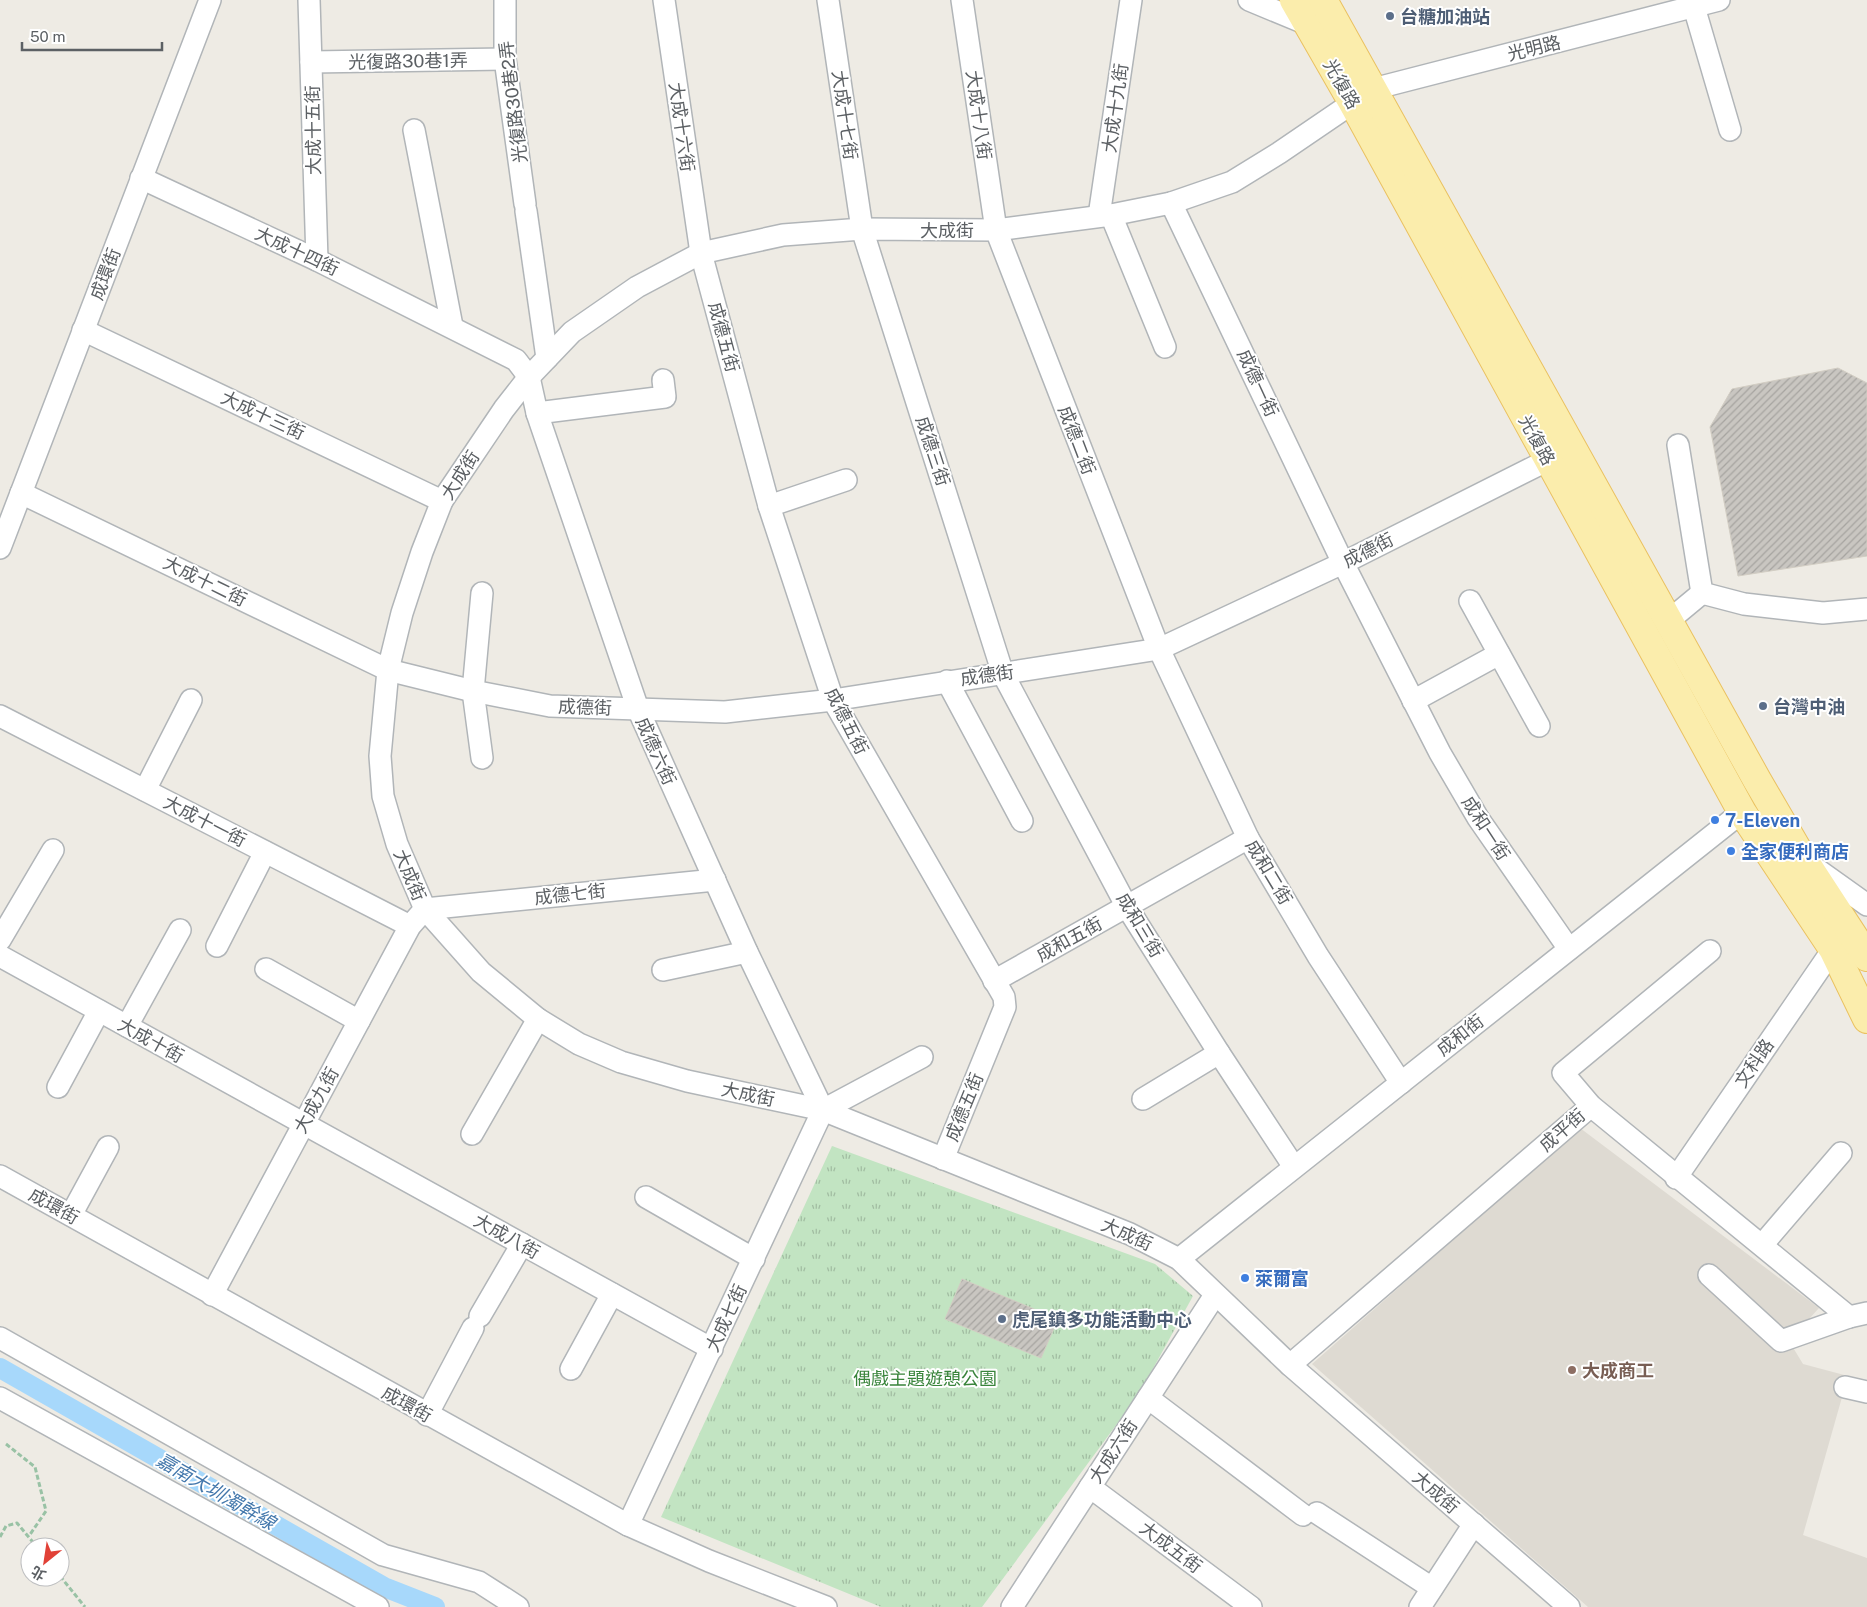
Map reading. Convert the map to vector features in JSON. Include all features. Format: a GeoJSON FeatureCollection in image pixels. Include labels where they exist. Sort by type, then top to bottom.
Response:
{"type":"FeatureCollection","features":[{"type":"Feature","properties":{"kind":"main road","name":"光復路"},"geometry":{"type":"LineString","coordinates":[[1294,0],[1307,24],[1363,96],[1562,428],[1667,622],[1803,859]]}},
{"type":"Feature","properties":{"kind":"main road","name":"光復路"},"geometry":{"type":"LineString","coordinates":[[1323,0],[1363,96],[1548,460],[1742,812]]}},
{"type":"Feature","properties":{"kind":"main road"},"geometry":{"type":"LineString","coordinates":[[1742,812],[1840,938],[1867,957]]}},
{"type":"Feature","properties":{"kind":"main road"},"geometry":{"type":"LineString","coordinates":[[1803,859],[1840,938],[1867,1019]]}},
{"type":"Feature","properties":{"kind":"street","name":"成環街"},"geometry":{"type":"LineString","coordinates":[[0,548],[210,0]]}},
{"type":"Feature","properties":{"kind":"street","name":"大成十五街"},"geometry":{"type":"LineString","coordinates":[[309,0],[317,260]]}},
{"type":"Feature","properties":{"kind":"street","name":"光復路30巷2弄"},"geometry":{"type":"LineString","coordinates":[[505,0],[505,60],[547,358]]}},
{"type":"Feature","properties":{"kind":"street","name":"大成十六街"},"geometry":{"type":"LineString","coordinates":[[664,0],[701,253]]}},
{"type":"Feature","properties":{"kind":"street","name":"大成十七街"},"geometry":{"type":"LineString","coordinates":[[828,0],[862,229]]}},
{"type":"Feature","properties":{"kind":"street","name":"大成十八街"},"geometry":{"type":"LineString","coordinates":[[962,0],[996,230]]}},
{"type":"Feature","properties":{"kind":"street","name":"大成十九街"},"geometry":{"type":"LineString","coordinates":[[1105,215],[1131,0]]}},
{"type":"Feature","properties":{"kind":"street"},"geometry":{"type":"LineString","coordinates":[[1248,0],[1307,24]]}},
{"type":"Feature","properties":{"kind":"street","name":"光明路"},"geometry":{"type":"LineString","coordinates":[[1363,96],[1719,0]]}},
{"type":"Feature","properties":{"kind":"street"},"geometry":{"type":"LineString","coordinates":[[1694,7],[1730,130]]}},
{"type":"Feature","properties":{"kind":"street","name":"光復路30巷1弄"},"geometry":{"type":"LineString","coordinates":[[312,62],[505,60]]}},
{"type":"Feature","properties":{"kind":"street","name":"大成街"},"geometry":{"type":"LineString","coordinates":[[1363,96],[1232,182],[1171,203],[1105,215],[996,230],[862,229],[783,235],[701,253],[637,287],[572,332],[528,377],[442,501],[416,570],[388,670],[380,756],[383,796],[397,844],[425,909],[480,972],[538,1019],[579,1044],[621,1062],[686,1081],[823,1110],[1130,1234],[1179,1259],[1290,1365],[1569,1607]]}},
{"type":"Feature","properties":{"kind":"street"},"geometry":{"type":"LineString","coordinates":[[414,130],[452,326]]}},
{"type":"Feature","properties":{"kind":"street","name":"大成十四街"},"geometry":{"type":"LineString","coordinates":[[141,178],[317,260],[452,326],[516,360],[528,377]]}},
{"type":"Feature","properties":{"kind":"street","name":"成德一街"},"geometry":{"type":"LineString","coordinates":[[1171,203],[1343,563]]}},
{"type":"Feature","properties":{"kind":"street"},"geometry":{"type":"LineString","coordinates":[[1105,215],[1165,347]]}},
{"type":"Feature","properties":{"kind":"street","name":"成德三街"},"geometry":{"type":"LineString","coordinates":[[862,229],[1004,674]]}},
{"type":"Feature","properties":{"kind":"street","name":"成德二街"},"geometry":{"type":"LineString","coordinates":[[996,230],[1159,649]]}},
{"type":"Feature","properties":{"kind":"street","name":"成德五街"},"geometry":{"type":"LineString","coordinates":[[701,253],[769,506],[833,700],[1004,997],[1005,1008],[943,1159]]}},
{"type":"Feature","properties":{"kind":"street","name":"大成十三街"},"geometry":{"type":"LineString","coordinates":[[83,330],[442,501]]}},
{"type":"Feature","properties":{"kind":"street","name":"成德六街"},"geometry":{"type":"LineString","coordinates":[[528,377],[538,413],[638,709],[747,952],[823,1110]]}},
{"type":"Feature","properties":{"kind":"street"},"geometry":{"type":"LineString","coordinates":[[538,413],[665,397],[663,380]]}},
{"type":"Feature","properties":{"kind":"street"},"geometry":{"type":"LineString","coordinates":[[1678,445],[1702,593]]}},
{"type":"Feature","properties":{"kind":"street","name":"成德街"},"geometry":{"type":"LineString","coordinates":[[388,670],[474,691],[550,706],[725,712],[833,700],[1159,649],[1343,563],[1548,460]]}},
{"type":"Feature","properties":{"kind":"street"},"geometry":{"type":"LineString","coordinates":[[769,506],[846,480]]}},
{"type":"Feature","properties":{"kind":"street","name":"大成十二街"},"geometry":{"type":"LineString","coordinates":[[21,493],[388,670]]}},
{"type":"Feature","properties":{"kind":"street","name":"成和一街"},"geometry":{"type":"LineString","coordinates":[[1343,563],[1413,701],[1478,818],[1569,949]]}},
{"type":"Feature","properties":{"kind":"street"},"geometry":{"type":"LineString","coordinates":[[482,592],[474,691],[482,758]]}},
{"type":"Feature","properties":{"kind":"street"},"geometry":{"type":"LineString","coordinates":[[1667,622],[1702,593]]}},
{"type":"Feature","properties":{"kind":"street"},"geometry":{"type":"LineString","coordinates":[[1702,593],[1744,604],[1823,613],[1867,609]]}},
{"type":"Feature","properties":{"kind":"street"},"geometry":{"type":"LineString","coordinates":[[1470,601],[1539,726]]}},
{"type":"Feature","properties":{"kind":"street","name":"成和二街"},"geometry":{"type":"LineString","coordinates":[[1159,649],[1248,838],[1318,956],[1401,1083]]}},
{"type":"Feature","properties":{"kind":"street"},"geometry":{"type":"LineString","coordinates":[[1413,701],[1499,654]]}},
{"type":"Feature","properties":{"kind":"street","name":"成和三街"},"geometry":{"type":"LineString","coordinates":[[1004,674],[1127,907],[1294,1167]]}},
{"type":"Feature","properties":{"kind":"street"},"geometry":{"type":"LineString","coordinates":[[947,681],[1022,821]]}},
{"type":"Feature","properties":{"kind":"street"},"geometry":{"type":"LineString","coordinates":[[145,790],[191,700]]}},
{"type":"Feature","properties":{"kind":"street","name":"大成十一街"},"geometry":{"type":"LineString","coordinates":[[0,716],[410,926]]}},
{"type":"Feature","properties":{"kind":"street","name":"光復路"},"geometry":{"type":"LineString","coordinates":[[1742,812],[1866,904]]}},
{"type":"Feature","properties":{"kind":"street","name":"成和街"},"geometry":{"type":"LineString","coordinates":[[1179,1259],[1742,812]]}},
{"type":"Feature","properties":{"kind":"street","name":"成和五街"},"geometry":{"type":"LineString","coordinates":[[994,981],[1248,838]]}},
{"type":"Feature","properties":{"kind":"street"},"geometry":{"type":"LineString","coordinates":[[0,940],[52,850]]}},
{"type":"Feature","properties":{"kind":"street"},"geometry":{"type":"LineString","coordinates":[[217,946],[265,852]]}},
{"type":"Feature","properties":{"kind":"street","name":"成德七街"},"geometry":{"type":"LineString","coordinates":[[425,909],[715,880]]}},
{"type":"Feature","properties":{"kind":"street","name":"文科路"},"geometry":{"type":"LineString","coordinates":[[1676,1178],[1840,938],[1866,904]]}},
{"type":"Feature","properties":{"kind":"street","name":"大成九街"},"geometry":{"type":"LineString","coordinates":[[212,1295],[410,926],[425,909]]}},
{"type":"Feature","properties":{"kind":"street"},"geometry":{"type":"LineString","coordinates":[[127,1026],[180,930]]}},
{"type":"Feature","properties":{"kind":"street"},"geometry":{"type":"LineString","coordinates":[[1591,1106],[1563,1073],[1710,951]]}},
{"type":"Feature","properties":{"kind":"street"},"geometry":{"type":"LineString","coordinates":[[663,970],[747,952]]}},
{"type":"Feature","properties":{"kind":"street","name":"大成十街"},"geometry":{"type":"LineString","coordinates":[[0,956],[303,1123]]}},
{"type":"Feature","properties":{"kind":"street"},"geometry":{"type":"LineString","coordinates":[[266,969],[359,1021]]}},
{"type":"Feature","properties":{"kind":"street"},"geometry":{"type":"LineString","coordinates":[[58,1087],[100,1011]]}},
{"type":"Feature","properties":{"kind":"street"},"geometry":{"type":"LineString","coordinates":[[472,1134],[538,1019]]}},
{"type":"Feature","properties":{"kind":"street"},"geometry":{"type":"LineString","coordinates":[[1143,1099],[1219,1053]]}},
{"type":"Feature","properties":{"kind":"street"},"geometry":{"type":"LineString","coordinates":[[823,1110],[922,1057]]}},
{"type":"Feature","properties":{"kind":"street","name":"成平街"},"geometry":{"type":"LineString","coordinates":[[1290,1365],[1591,1106],[1676,1178],[1762,1245],[1858,1315]]}},
{"type":"Feature","properties":{"kind":"street","name":"大成七街"},"geometry":{"type":"LineString","coordinates":[[628,1525],[823,1110]]}},
{"type":"Feature","properties":{"kind":"street","name":"大成八街"},"geometry":{"type":"LineString","coordinates":[[303,1123],[712,1349]]}},
{"type":"Feature","properties":{"kind":"street"},"geometry":{"type":"LineString","coordinates":[[71,1215],[108,1147]]}},
{"type":"Feature","properties":{"kind":"street"},"geometry":{"type":"LineString","coordinates":[[1762,1245],[1841,1153]]}},
{"type":"Feature","properties":{"kind":"street","name":"成環街"},"geometry":{"type":"LineString","coordinates":[[0,1176],[628,1525],[709,1561],[826,1607]]}},
{"type":"Feature","properties":{"kind":"street"},"geometry":{"type":"LineString","coordinates":[[646,1198],[754,1258]]}},
{"type":"Feature","properties":{"kind":"street"},"geometry":{"type":"LineString","coordinates":[[427,1415],[522,1244]]}},
{"type":"Feature","properties":{"kind":"street"},"geometry":{"type":"LineString","coordinates":[[1708,1275],[1781,1341],[1858,1315]]}},
{"type":"Feature","properties":{"kind":"street"},"geometry":{"type":"LineString","coordinates":[[571,1369],[612,1294]]}},
{"type":"Feature","properties":{"kind":"street","name":"大成六街"},"geometry":{"type":"LineString","coordinates":[[1012,1607],[1215,1295]]}},
{"type":"Feature","properties":{"kind":"street"},"geometry":{"type":"LineString","coordinates":[[0,1338],[383,1555],[479,1582],[518,1607]]}},
{"type":"Feature","properties":{"kind":"street"},"geometry":{"type":"LineString","coordinates":[[1845,1387],[1867,1392]]}},
{"type":"Feature","properties":{"kind":"street"},"geometry":{"type":"LineString","coordinates":[[0,1398],[378,1607]]}},
{"type":"Feature","properties":{"kind":"street"},"geometry":{"type":"LineString","coordinates":[[1148,1398],[1310,1514],[1432,1588]]}},
{"type":"Feature","properties":{"kind":"street","name":"大成五街"},"geometry":{"type":"LineString","coordinates":[[1090,1487],[1251,1607]]}},
{"type":"Feature","properties":{"kind":"street"},"geometry":{"type":"LineString","coordinates":[[1420,1607],[1474,1524]]}},
{"type":"Feature","properties":{"kind":"path"},"geometry":{"type":"LineString","coordinates":[[0,1537],[6,1526],[18,1523],[28,1536],[46,1511],[35,1467],[6,1444]]}},
{"type":"Feature","properties":{"kind":"path"},"geometry":{"type":"LineString","coordinates":[[69,1587],[85,1607]]}},
{"type":"Feature","properties":{"kind":"shaded area","name":"大成商工"},"geometry":{"type":"Polygon","coordinates":[[[1580,1128],[1819,1308],[1789,1341],[1803,1364],[1848,1376],[1803,1535],[1867,1558],[1867,1607],[1588,1607],[1312,1364],[1580,1128]]]}},
{"type":"Feature","properties":{"kind":"green space","name":"偶戲主題遊憩公園"},"geometry":{"type":"Polygon","coordinates":[[[832,1146],[1155,1264],[1193,1296],[1139,1394],[982,1607],[881,1607],[661,1517],[832,1146]]]}},
{"type":"Feature","properties":{"kind":"building"},"geometry":{"type":"Polygon","coordinates":[[[1838,368],[1867,383],[1867,556],[1738,576],[1710,427],[1732,389],[1838,368]]]}},
{"type":"Feature","properties":{"kind":"building","name":"虎尾鎮多功能活動中心"},"geometry":{"type":"Polygon","coordinates":[[[962,1279],[1058,1319],[1041,1358],[945,1319],[962,1279]]]}},
{"type":"Feature","properties":{"kind":"waterway","name":"嘉南大圳濁幹線"},"geometry":{"type":"LineString","coordinates":[[0,1368],[384,1587],[435,1607]]}},
{"type":"Feature","properties":{"kind":"place","name":"台糖加油站"},"geometry":{"type":"Point","coordinates":[1390,16]}},
{"type":"Feature","properties":{"kind":"place","name":"台灣中油"},"geometry":{"type":"Point","coordinates":[1763,706]}},
{"type":"Feature","properties":{"kind":"place","name":"7-Eleven"},"geometry":{"type":"Point","coordinates":[1715,820]}},
{"type":"Feature","properties":{"kind":"place","name":"全家便利商店"},"geometry":{"type":"Point","coordinates":[1731,851]}},
{"type":"Feature","properties":{"kind":"place","name":"萊爾富"},"geometry":{"type":"Point","coordinates":[1245,1278]}},
{"type":"Feature","properties":{"kind":"place","name":"虎尾鎮多功能活動中心"},"geometry":{"type":"Point","coordinates":[1002,1319]}},
{"type":"Feature","properties":{"kind":"place","name":"大成商工"},"geometry":{"type":"Point","coordinates":[1572,1370]}}]}
